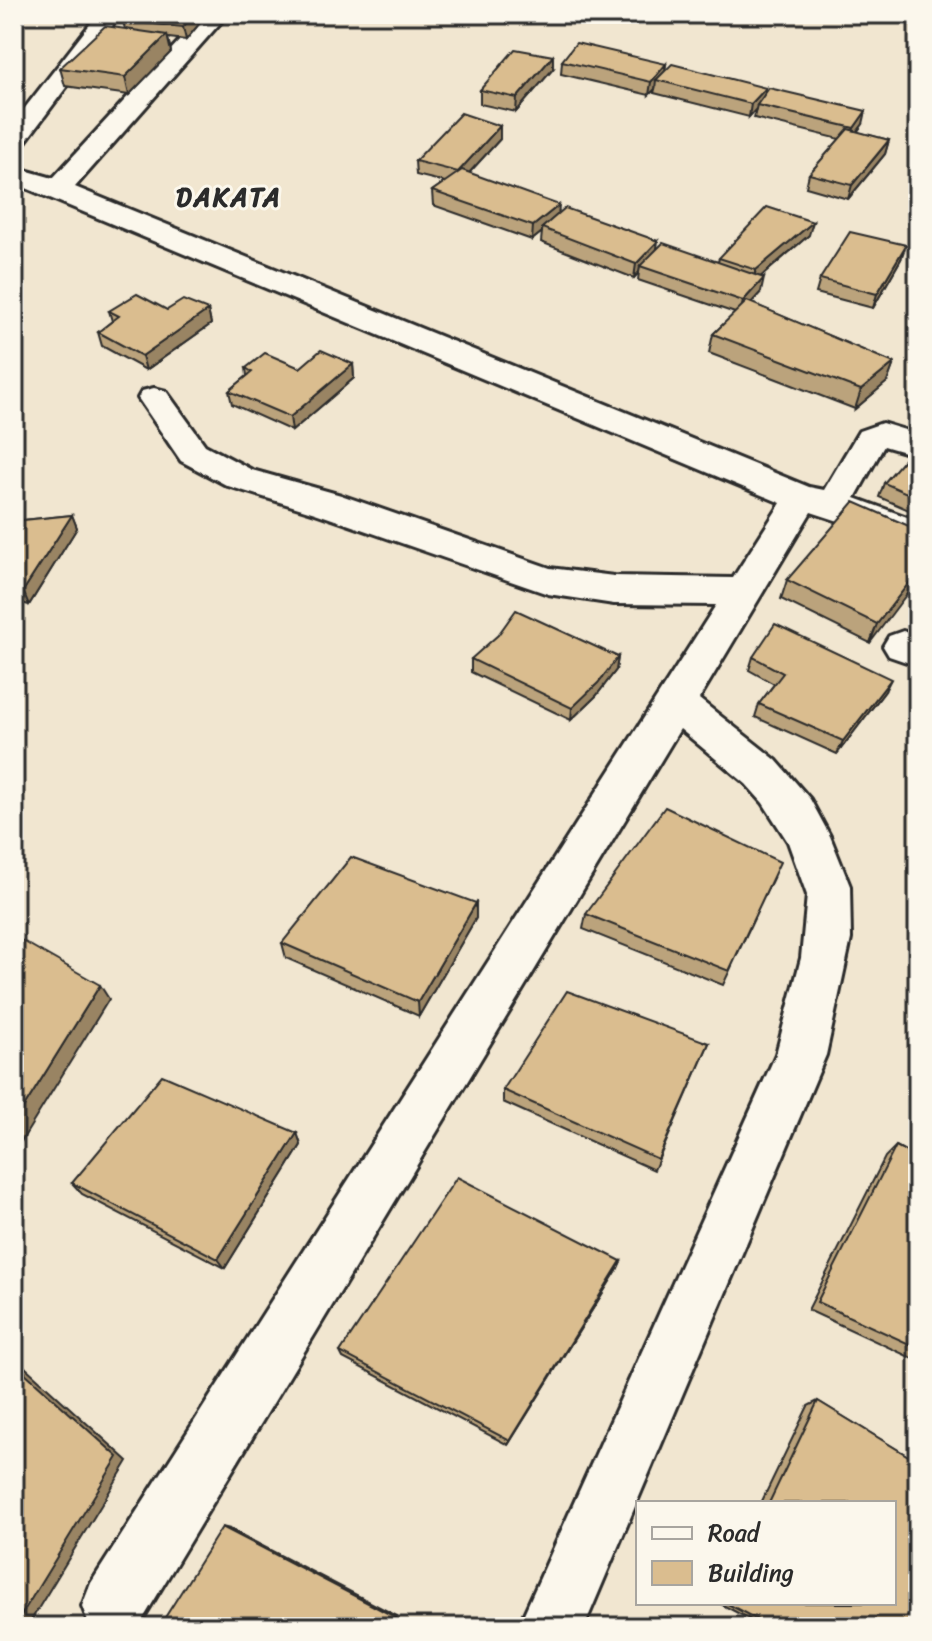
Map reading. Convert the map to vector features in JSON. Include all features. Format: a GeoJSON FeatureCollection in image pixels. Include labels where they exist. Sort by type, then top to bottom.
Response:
{"type":"FeatureCollection","features":[{"type":"Feature","properties":{"kind":"street"},"geometry":{"type":"LineString","coordinates":[[16,134],[110,14]]}},
{"type":"Feature","properties":{"kind":"street"},"geometry":{"type":"LineString","coordinates":[[58,189],[217,14]]}},
{"type":"Feature","properties":{"kind":"street"},"geometry":{"type":"LineString","coordinates":[[14,175],[58,189],[818,501],[918,534]]}},
{"type":"Feature","properties":{"kind":"street"},"geometry":{"type":"LineString","coordinates":[[154,398],[193,453],[240,478],[328,504],[548,581],[614,590],[744,592]]}},
{"type":"Feature","properties":{"kind":"street"},"geometry":{"type":"LineString","coordinates":[[114,1606],[744,592],[871,439],[882,434],[918,445]]}},
{"type":"Feature","properties":{"kind":"street"},"geometry":{"type":"LineString","coordinates":[[551,1627],[801,1055],[823,972],[831,896],[814,848],[786,796],[752,763],[675,703]]}},
{"type":"Feature","properties":{"kind":"building"},"geometry":{"type":"Polygon","coordinates":[[[130,14],[194,14],[183,27],[123,21],[130,14]]]}},
{"type":"Feature","properties":{"kind":"building"},"geometry":{"type":"Polygon","coordinates":[[[105,26],[167,35],[125,77],[60,68],[105,26]]]}},
{"type":"Feature","properties":{"kind":"building"},"geometry":{"type":"Polygon","coordinates":[[[576,43],[666,64],[651,82],[562,61],[576,43]]]}},
{"type":"Feature","properties":{"kind":"building"},"geometry":{"type":"Polygon","coordinates":[[[515,49],[553,56],[517,98],[480,90],[515,49]]]}},
{"type":"Feature","properties":{"kind":"building"},"geometry":{"type":"Polygon","coordinates":[[[672,64],[766,88],[751,104],[656,80],[672,64]]]}},
{"type":"Feature","properties":{"kind":"building"},"geometry":{"type":"Polygon","coordinates":[[[769,88],[866,111],[854,128],[757,105],[769,88]]]}},
{"type":"Feature","properties":{"kind":"building"},"geometry":{"type":"Polygon","coordinates":[[[461,113],[500,126],[458,172],[415,161],[461,113]]]}},
{"type":"Feature","properties":{"kind":"building"},"geometry":{"type":"Polygon","coordinates":[[[848,129],[889,140],[852,185],[809,174],[848,129]]]}},
{"type":"Feature","properties":{"kind":"building"},"geometry":{"type":"Polygon","coordinates":[[[462,170],[559,205],[533,226],[432,191],[462,170]]]}},
{"type":"Feature","properties":{"kind":"building"},"geometry":{"type":"Polygon","coordinates":[[[767,207],[813,222],[756,270],[719,258],[767,207]]]}},
{"type":"Feature","properties":{"kind":"building"},"geometry":{"type":"Polygon","coordinates":[[[565,208],[658,241],[636,264],[542,228],[565,208]]]}},
{"type":"Feature","properties":{"kind":"building"},"geometry":{"type":"Polygon","coordinates":[[[850,232],[906,245],[877,294],[820,279],[850,232]]]}},
{"type":"Feature","properties":{"kind":"building"},"geometry":{"type":"Polygon","coordinates":[[[663,243],[764,278],[743,301],[640,266],[663,243]]]}},
{"type":"Feature","properties":{"kind":"building"},"geometry":{"type":"Polygon","coordinates":[[[137,294],[167,310],[183,300],[208,310],[142,356],[98,332],[119,316],[109,311],[137,294]]]}},
{"type":"Feature","properties":{"kind":"building"},"geometry":{"type":"Polygon","coordinates":[[[747,301],[894,363],[861,390],[713,334],[747,301]]]}},
{"type":"Feature","properties":{"kind":"building"},"geometry":{"type":"Polygon","coordinates":[[[321,350],[353,364],[290,417],[229,391],[252,372],[246,368],[265,353],[300,368],[321,350]]]}},
{"type":"Feature","properties":{"kind":"building"},"geometry":{"type":"Polygon","coordinates":[[[913,449],[918,451],[918,498],[884,483],[913,449]]]}},
{"type":"Feature","properties":{"kind":"building"},"geometry":{"type":"Polygon","coordinates":[[[854,502],[918,530],[918,571],[877,624],[787,580],[854,502]]]}},
{"type":"Feature","properties":{"kind":"building"},"geometry":{"type":"Polygon","coordinates":[[[72,515],[23,591],[14,589],[14,521],[72,515]]]}},
{"type":"Feature","properties":{"kind":"building"},"geometry":{"type":"Polygon","coordinates":[[[516,610],[618,657],[598,683],[572,708],[471,659],[498,635],[516,610]]]}},
{"type":"Feature","properties":{"kind":"building"},"geometry":{"type":"Polygon","coordinates":[[[775,624],[891,679],[843,741],[759,704],[783,673],[753,657],[775,624]]]}},
{"type":"Feature","properties":{"kind":"building"},"geometry":{"type":"Polygon","coordinates":[[[665,807],[780,862],[729,971],[586,914],[665,807]]]}},
{"type":"Feature","properties":{"kind":"building"},"geometry":{"type":"Polygon","coordinates":[[[351,857],[476,903],[418,1002],[282,943],[351,857]]]}},
{"type":"Feature","properties":{"kind":"building"},"geometry":{"type":"Polygon","coordinates":[[[14,936],[100,985],[14,1123],[14,936]]]}},
{"type":"Feature","properties":{"kind":"building"},"geometry":{"type":"Polygon","coordinates":[[[567,991],[709,1043],[658,1159],[503,1090],[567,991]]]}},
{"type":"Feature","properties":{"kind":"building"},"geometry":{"type":"Polygon","coordinates":[[[162,1075],[297,1133],[218,1259],[72,1183],[162,1075]]]}},
{"type":"Feature","properties":{"kind":"building"},"geometry":{"type":"Polygon","coordinates":[[[896,1146],[918,1158],[918,1348],[817,1302],[896,1146]]]}},
{"type":"Feature","properties":{"kind":"building"},"geometry":{"type":"Polygon","coordinates":[[[457,1177],[621,1261],[510,1441],[340,1352],[457,1177]]]}},
{"type":"Feature","properties":{"kind":"building"},"geometry":{"type":"Polygon","coordinates":[[[14,1363],[118,1457],[14,1627],[14,1363]]]}},
{"type":"Feature","properties":{"kind":"building"},"geometry":{"type":"Polygon","coordinates":[[[818,1401],[918,1462],[918,1627],[771,1627],[730,1605],[896,1605],[896,1501],[770,1501],[818,1401]]]}},
{"type":"Feature","properties":{"kind":"building"},"geometry":{"type":"Polygon","coordinates":[[[222,1527],[395,1617],[390,1627],[159,1627],[222,1527]]]}},
{"type":"Feature","properties":{"kind":"district","name":"DAKATA"},"geometry":{"type":"Point","coordinates":[229,197]}}]}
